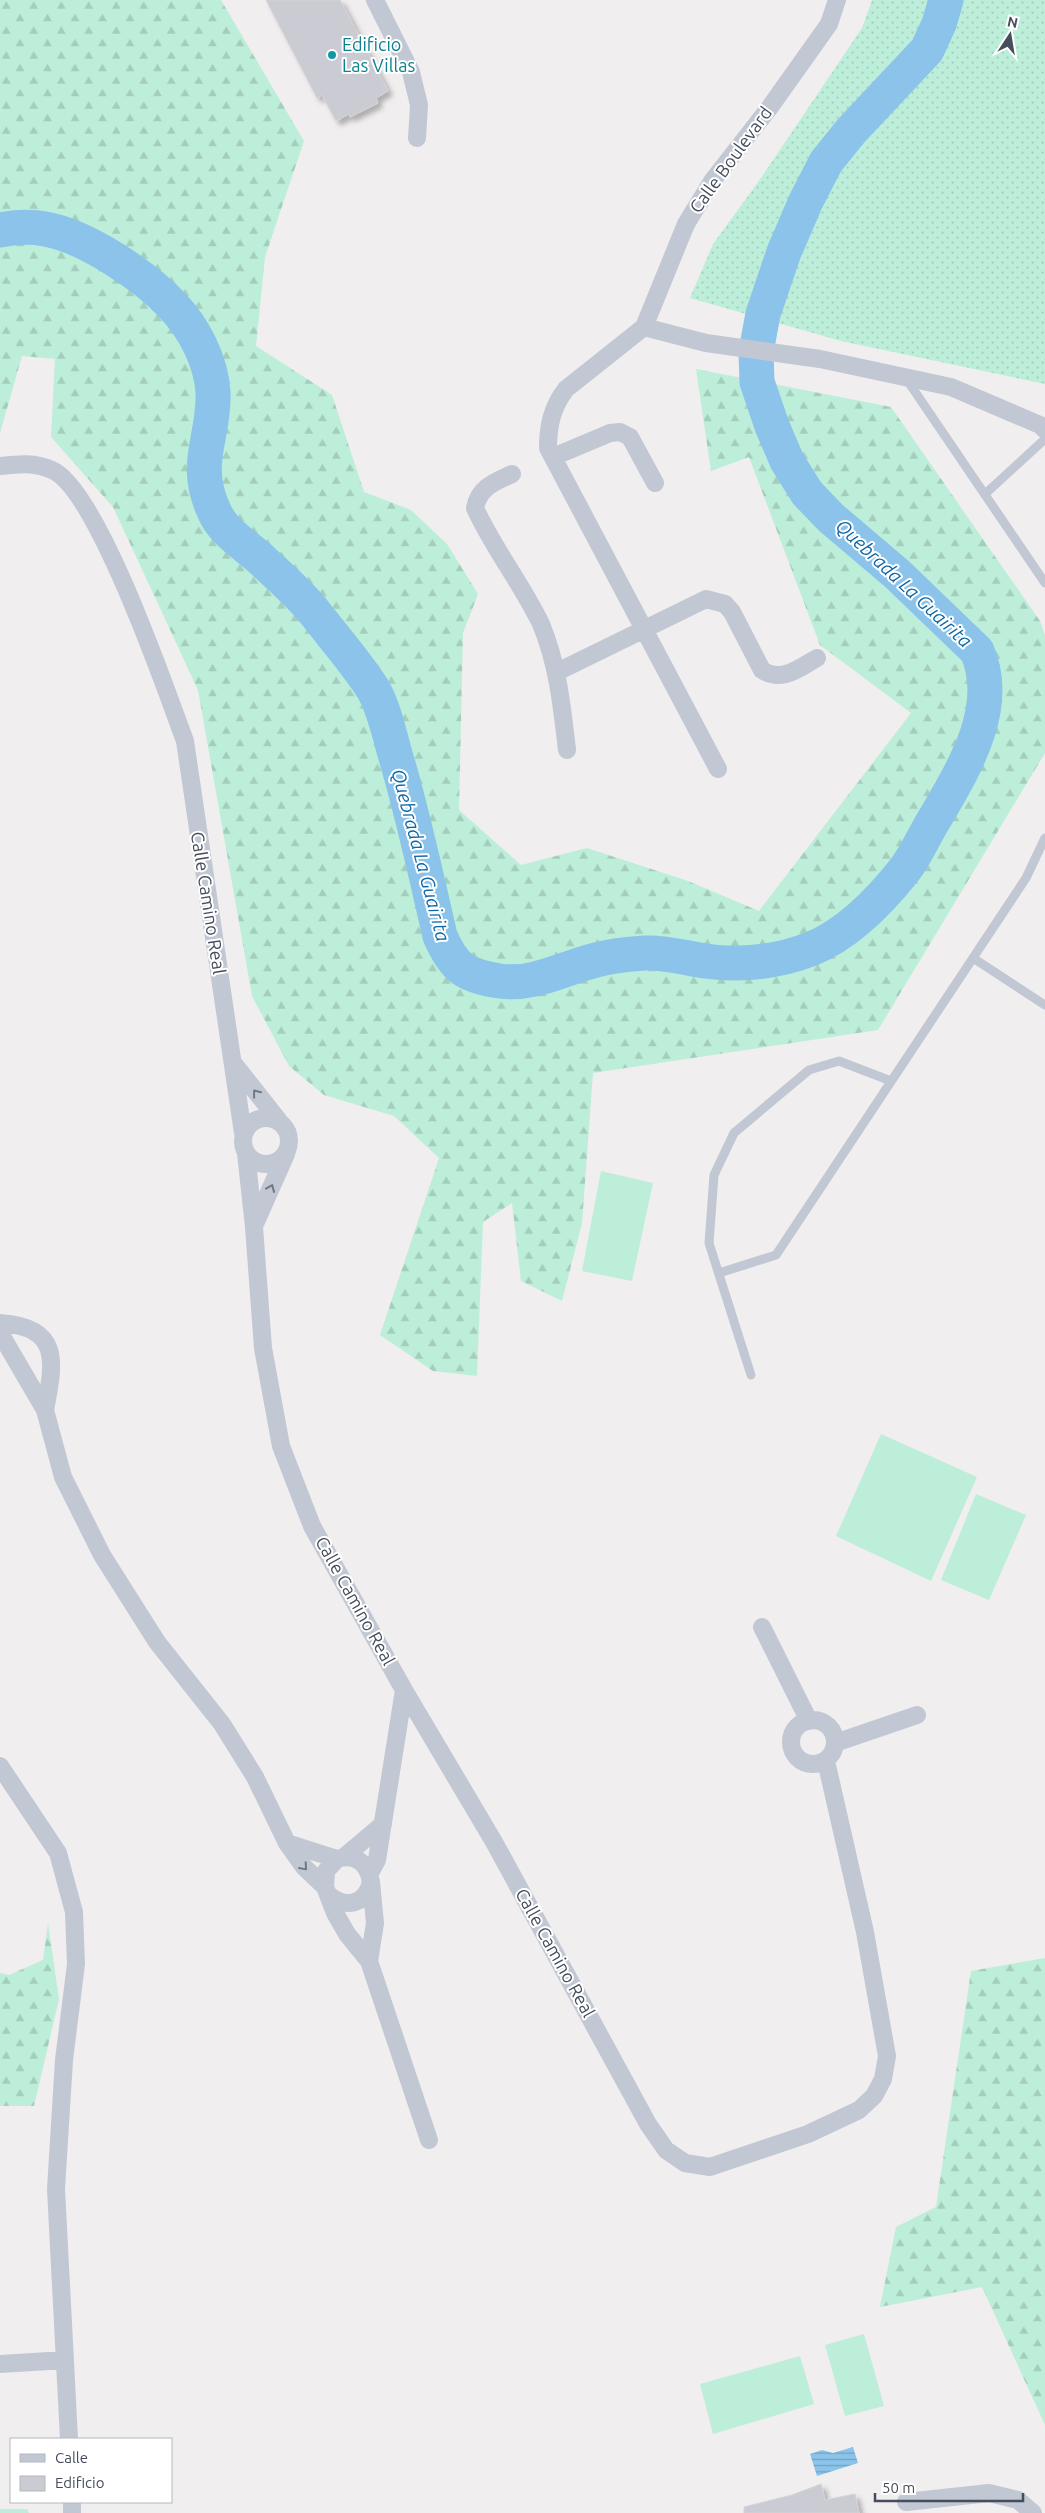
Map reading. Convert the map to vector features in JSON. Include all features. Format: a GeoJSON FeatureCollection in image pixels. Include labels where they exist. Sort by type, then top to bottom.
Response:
{"type":"FeatureCollection","features":[{"type":"Feature","properties":{"kind":"street"},"geometry":{"type":"LineString","coordinates":[[375,0],[411,72],[419,105],[417,138]]}},
{"type":"Feature","properties":{"kind":"street","name":"Calle Boulevard"},"geometry":{"type":"LineString","coordinates":[[644,327],[686,224],[712,180],[770,107],[828,24],[836,0]]}},
{"type":"Feature","properties":{"kind":"street"},"geometry":{"type":"LineString","coordinates":[[718,769],[548,448],[548,434],[556,402],[566,389],[644,327],[706,342],[820,360],[951,387],[1040,425],[1045,430]]}},
{"type":"Feature","properties":{"kind":"street"},"geometry":{"type":"LineString","coordinates":[[553,457],[610,434],[620,432],[630,437],[656,483]]}},
{"type":"Feature","properties":{"kind":"street","name":"Calle Camino Real"},"geometry":{"type":"LineString","coordinates":[[0,466],[25,463],[54,470],[77,492],[110,552],[166,688],[185,741],[234,1064],[243,1133],[242,1144],[246,1153],[254,1227],[263,1348],[281,1446],[312,1526],[404,1690],[494,1842],[648,2124],[666,2150],[685,2163],[710,2167],[808,2134],[859,2110],[874,2096],[883,2079],[888,2056],[867,1942],[826,1761]]}},
{"type":"Feature","properties":{"kind":"street"},"geometry":{"type":"LineString","coordinates":[[512,474],[489,485],[478,496],[475,508],[537,617],[557,672],[567,750]]}},
{"type":"Feature","properties":{"kind":"street"},"geometry":{"type":"LineString","coordinates":[[557,672],[701,599],[712,599],[725,604],[732,612],[762,670],[769,674],[782,676],[817,658]]}},
{"type":"Feature","properties":{"kind":"street","name":"Calle Camino Real"},"geometry":{"type":"LineString","coordinates":[[234,1064],[288,1134],[288,1149],[254,1227]]}},
{"type":"Feature","properties":{"kind":"street"},"geometry":{"type":"LineString","coordinates":[[243,1133],[248,1124],[258,1118],[269,1117],[279,1121]]}},
{"type":"Feature","properties":{"kind":"street"},"geometry":{"type":"LineString","coordinates":[[246,1153],[253,1160],[263,1164],[273,1163],[282,1158],[288,1149]]}},
{"type":"Feature","properties":{"kind":"street"},"geometry":{"type":"LineString","coordinates":[[0,1323],[16,1324],[27,1328],[45,1342],[52,1358],[53,1371],[45,1410]]}},
{"type":"Feature","properties":{"kind":"street"},"geometry":{"type":"LineString","coordinates":[[0,1333],[45,1410],[63,1477],[102,1555],[157,1642],[222,1724],[255,1777],[287,1843],[304,1867],[327,1891],[342,1903],[358,1902],[365,1897],[377,1860],[404,1690]]}},
{"type":"Feature","properties":{"kind":"street"},"geometry":{"type":"LineString","coordinates":[[762,1627],[809,1720]]}},
{"type":"Feature","properties":{"kind":"street"},"geometry":{"type":"LineString","coordinates":[[835,1743],[916,1715]]}},
{"type":"Feature","properties":{"kind":"street"},"geometry":{"type":"LineString","coordinates":[[809,1720],[824,1723],[834,1735],[835,1743],[831,1756],[826,1761],[818,1764],[803,1762],[792,1751],[791,1743],[796,1728],[809,1720]]}},
{"type":"Feature","properties":{"kind":"street"},"geometry":{"type":"LineString","coordinates":[[0,1766],[58,1853],[74,1912],[76,1964],[64,2060],[56,2189],[69,2438]]}},
{"type":"Feature","properties":{"kind":"street"},"geometry":{"type":"LineString","coordinates":[[383,1824],[326,1871],[327,1891],[335,1913],[347,1934],[369,1961],[429,2140]]}},
{"type":"Feature","properties":{"kind":"street"},"geometry":{"type":"LineString","coordinates":[[287,1843],[340,1858],[360,1860],[371,1878],[375,1923],[369,1961]]}},
{"type":"Feature","properties":{"kind":"street"},"geometry":{"type":"LineString","coordinates":[[347,1934],[375,1923]]}},
{"type":"Feature","properties":{"kind":"street"},"geometry":{"type":"LineString","coordinates":[[0,2364],[65,2360]]}},
{"type":"Feature","properties":{"kind":"street"},"geometry":{"type":"LineString","coordinates":[[906,2502],[989,2493],[1018,2500],[1033,2513]]}},
{"type":"Feature","properties":{"kind":"lane"},"geometry":{"type":"LineString","coordinates":[[906,377],[1045,583]]}},
{"type":"Feature","properties":{"kind":"lane"},"geometry":{"type":"LineString","coordinates":[[985,494],[1045,439]]}},
{"type":"Feature","properties":{"kind":"lane"},"geometry":{"type":"LineString","coordinates":[[719,1273],[776,1255],[1026,878],[1045,838]]}},
{"type":"Feature","properties":{"kind":"lane"},"geometry":{"type":"LineString","coordinates":[[973,958],[1045,1004]]}},
{"type":"Feature","properties":{"kind":"lane"},"geometry":{"type":"LineString","coordinates":[[750,1376],[709,1243],[714,1175],[734,1133],[809,1070],[839,1061],[891,1081]]}},
{"type":"Feature","properties":{"kind":"green space"},"geometry":{"type":"Polygon","coordinates":[[[0,0],[221,0],[304,141],[265,257],[256,346],[332,395],[364,492],[411,510],[447,544],[478,594],[463,633],[459,810],[521,865],[587,848],[688,881],[759,911],[911,713],[820,645],[749,457],[711,471],[696,369],[891,407],[1040,621],[1045,635],[1045,753],[878,1030],[593,1073],[582,1223],[562,1301],[521,1281],[512,1203],[483,1222],[477,1376],[433,1371],[380,1335],[439,1158],[394,1116],[324,1095],[289,1066],[252,996],[198,690],[113,507],[51,437],[55,359],[22,356],[0,433],[0,0]]]}},
{"type":"Feature","properties":{"kind":"green space"},"geometry":{"type":"Polygon","coordinates":[[[872,0],[1045,0],[1045,384],[841,341],[690,298],[713,244],[761,178],[862,28],[872,0]]]}},
{"type":"Feature","properties":{"kind":"green space"},"geometry":{"type":"Polygon","coordinates":[[[601,1171],[653,1183],[632,1281],[582,1271],[601,1171]]]}},
{"type":"Feature","properties":{"kind":"green space"},"geometry":{"type":"Polygon","coordinates":[[[881,1434],[977,1477],[931,1581],[836,1536],[881,1434]]]}},
{"type":"Feature","properties":{"kind":"green space"},"geometry":{"type":"Polygon","coordinates":[[[976,1494],[1026,1515],[989,1600],[941,1580],[976,1494]]]}},
{"type":"Feature","properties":{"kind":"green space"},"geometry":{"type":"Polygon","coordinates":[[[48,1923],[59,1999],[34,2106],[0,2106],[0,1973],[9,1975],[43,1960],[48,1923]]]}},
{"type":"Feature","properties":{"kind":"green space"},"geometry":{"type":"Polygon","coordinates":[[[1045,1958],[1045,2425],[982,2287],[880,2307],[896,2227],[936,2207],[971,1971],[1045,1958]]]}},
{"type":"Feature","properties":{"kind":"green space"},"geometry":{"type":"Polygon","coordinates":[[[864,2334],[884,2406],[845,2416],[825,2345],[864,2334]]]}},
{"type":"Feature","properties":{"kind":"green space"},"geometry":{"type":"Polygon","coordinates":[[[800,2356],[814,2404],[713,2434],[700,2384],[800,2356]]]}},
{"type":"Feature","properties":{"kind":"green space"},"geometry":{"type":"Polygon","coordinates":[[[0,2509],[27,2509],[29,2513],[0,2513],[0,2509]]]}},
{"type":"Feature","properties":{"kind":"water"},"geometry":{"type":"Polygon","coordinates":[[[853,2447],[858,2463],[817,2476],[810,2454],[822,2450],[833,2453],[853,2447]]]}},
{"type":"Feature","properties":{"kind":"building","name":"Edificio Las Villas"},"geometry":{"type":"Polygon","coordinates":[[[266,0],[340,0],[388,91],[376,98],[378,103],[350,117],[349,114],[336,121],[322,95],[317,98],[266,0]]]}},
{"type":"Feature","properties":{"kind":"building"},"geometry":{"type":"Polygon","coordinates":[[[821,2484],[825,2500],[855,2494],[859,2513],[744,2513],[744,2507],[792,2495],[821,2484]]]}},
{"type":"Feature","properties":{"kind":"waterway","name":"Quebrada La Guairita"},"geometry":{"type":"LineString","coordinates":[[0,230],[34,227],[61,233],[78,240],[114,259],[147,282],[173,306],[188,324],[205,357],[212,380],[213,408],[204,465],[208,495],[215,513],[230,533],[263,561],[309,606],[353,660],[377,696],[402,777],[440,936],[450,956],[462,969],[488,979],[512,982],[536,979],[584,963],[633,954],[660,953],[705,961],[732,963],[759,962],[785,957],[811,949],[838,935],[875,904],[906,868],[957,780],[976,738],[982,716],[985,694],[984,673],[977,651],[897,574],[831,518],[807,493],[787,461],[772,426],[757,382],[756,352],[763,314],[784,252],[806,201],[826,162],[851,131],[927,50],[939,24],[946,0]]}},
{"type":"Feature","properties":{"kind":"place","name":"Edificio Las Villas"},"geometry":{"type":"Point","coordinates":[332,55]}}]}
